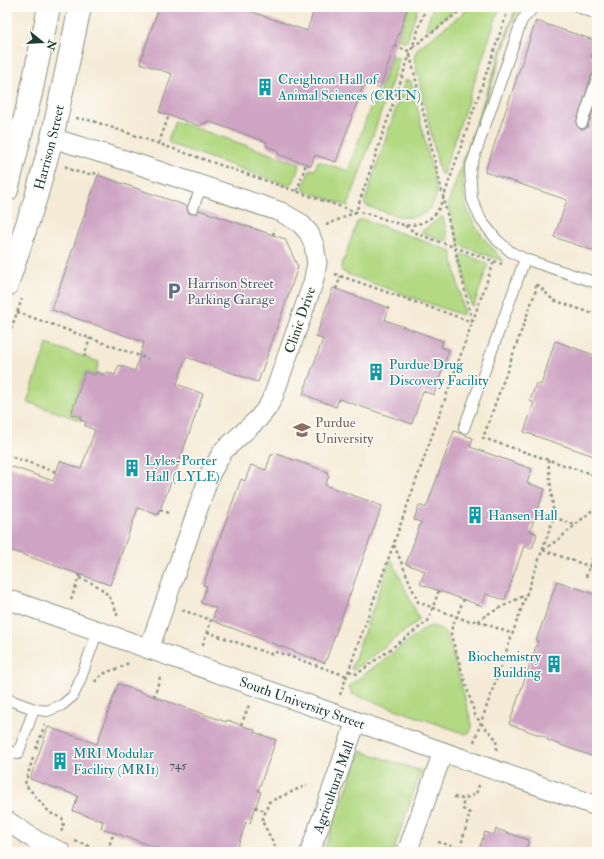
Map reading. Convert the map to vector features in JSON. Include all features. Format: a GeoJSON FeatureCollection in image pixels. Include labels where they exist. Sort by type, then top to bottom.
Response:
{"type":"FeatureCollection","features":[{"type":"Feature","properties":{"kind":"main road"},"geometry":{"type":"LineString","coordinates":[[7,190],[31,93],[49,7]]}},
{"type":"Feature","properties":{"kind":"main road"},"geometry":{"type":"LineString","coordinates":[[52,138],[42,133],[39,124],[56,53],[57,7]]}},
{"type":"Feature","properties":{"kind":"main road","name":"Harrison Street"},"geometry":{"type":"LineString","coordinates":[[7,284],[36,198],[52,138],[80,7]]}},
{"type":"Feature","properties":{"kind":"street","name":"Clinic Drive"},"geometry":{"type":"LineString","coordinates":[[52,138],[95,150],[281,212],[300,223],[309,233],[314,245],[317,263],[313,283],[273,397],[267,408],[258,419],[223,451],[210,474],[149,649]]}},
{"type":"Feature","properties":{"kind":"street","name":"South University Street"},"geometry":{"type":"LineString","coordinates":[[7,599],[597,806]]}},
{"type":"Feature","properties":{"kind":"street","name":"Agricultural Mall"},"geometry":{"type":"LineString","coordinates":[[310,852],[356,722]]}},
{"type":"Feature","properties":{"kind":"street"},"geometry":{"type":"LineString","coordinates":[[407,852],[443,752]]}},
{"type":"Feature","properties":{"kind":"street"},"geometry":{"type":"LineString","coordinates":[[7,821],[37,841],[65,842]]}},
{"type":"Feature","properties":{"kind":"lane"},"geometry":{"type":"LineString","coordinates":[[534,7],[522,20],[470,169],[472,199],[482,220],[497,240],[511,252],[525,259],[597,283]]}},
{"type":"Feature","properties":{"kind":"lane"},"geometry":{"type":"LineString","coordinates":[[578,7],[597,14]]}},
{"type":"Feature","properties":{"kind":"lane"},"geometry":{"type":"LineString","coordinates":[[582,123],[597,79]]}},
{"type":"Feature","properties":{"kind":"lane"},"geometry":{"type":"LineString","coordinates":[[193,208],[202,185]]}},
{"type":"Feature","properties":{"kind":"lane"},"geometry":{"type":"LineString","coordinates":[[464,428],[525,259]]}},
{"type":"Feature","properties":{"kind":"lane"},"geometry":{"type":"LineString","coordinates":[[7,700],[34,709],[47,711],[62,705],[73,696],[98,630]]}},
{"type":"Feature","properties":{"kind":"lane"},"geometry":{"type":"LineString","coordinates":[[7,750],[18,754],[34,709]]}},
{"type":"Feature","properties":{"kind":"path"},"geometry":{"type":"LineString","coordinates":[[309,233],[356,212],[426,7]]}},
{"type":"Feature","properties":{"kind":"path"},"geometry":{"type":"LineString","coordinates":[[412,48],[465,7]]}},
{"type":"Feature","properties":{"kind":"path"},"geometry":{"type":"LineString","coordinates":[[405,226],[426,220],[435,213],[443,199],[509,7]]}},
{"type":"Feature","properties":{"kind":"path"},"geometry":{"type":"LineString","coordinates":[[395,46],[410,53]]}},
{"type":"Feature","properties":{"kind":"path"},"geometry":{"type":"LineString","coordinates":[[410,53],[472,322]]}},
{"type":"Feature","properties":{"kind":"path"},"geometry":{"type":"LineString","coordinates":[[159,143],[169,115]]}},
{"type":"Feature","properties":{"kind":"path"},"geometry":{"type":"LineString","coordinates":[[76,118],[94,121],[356,212],[371,214],[405,226],[420,235],[505,264]]}},
{"type":"Feature","properties":{"kind":"path"},"geometry":{"type":"LineString","coordinates":[[297,191],[306,164]]}},
{"type":"Feature","properties":{"kind":"path"},"geometry":{"type":"LineString","coordinates":[[65,166],[73,171],[88,174],[98,172],[102,174]]}},
{"type":"Feature","properties":{"kind":"path"},"geometry":{"type":"LineString","coordinates":[[340,695],[494,261]]}},
{"type":"Feature","properties":{"kind":"path"},"geometry":{"type":"LineString","coordinates":[[335,274],[472,322]]}},
{"type":"Feature","properties":{"kind":"path"},"geometry":{"type":"LineString","coordinates":[[336,289],[341,276]]}},
{"type":"Feature","properties":{"kind":"path"},"geometry":{"type":"LineString","coordinates":[[597,315],[553,300],[536,283],[536,290],[483,438],[597,476]]}},
{"type":"Feature","properties":{"kind":"path"},"geometry":{"type":"LineString","coordinates":[[17,312],[148,358]]}},
{"type":"Feature","properties":{"kind":"path"},"geometry":{"type":"LineString","coordinates":[[84,357],[90,338]]}},
{"type":"Feature","properties":{"kind":"path"},"geometry":{"type":"LineString","coordinates":[[7,455],[56,472]]}},
{"type":"Feature","properties":{"kind":"path"},"geometry":{"type":"LineString","coordinates":[[474,742],[554,517],[548,460]]}},
{"type":"Feature","properties":{"kind":"path"},"geometry":{"type":"LineString","coordinates":[[543,550],[559,539],[597,506]]}},
{"type":"Feature","properties":{"kind":"path"},"geometry":{"type":"LineString","coordinates":[[160,510],[168,513]]}},
{"type":"Feature","properties":{"kind":"path"},"geometry":{"type":"LineString","coordinates":[[537,511],[575,525]]}},
{"type":"Feature","properties":{"kind":"path"},"geometry":{"type":"LineString","coordinates":[[586,577],[597,544]]}},
{"type":"Feature","properties":{"kind":"path"},"geometry":{"type":"LineString","coordinates":[[393,545],[418,602],[468,621],[478,621],[513,634]]}},
{"type":"Feature","properties":{"kind":"path"},"geometry":{"type":"LineString","coordinates":[[543,550],[597,569]]}},
{"type":"Feature","properties":{"kind":"path"},"geometry":{"type":"LineString","coordinates":[[71,600],[80,574]]}},
{"type":"Feature","properties":{"kind":"path"},"geometry":{"type":"LineString","coordinates":[[79,578],[96,584],[107,594],[115,606],[118,618]]}},
{"type":"Feature","properties":{"kind":"path"},"geometry":{"type":"LineString","coordinates":[[349,671],[357,674],[428,621],[439,590]]}},
{"type":"Feature","properties":{"kind":"path"},"geometry":{"type":"LineString","coordinates":[[478,621],[488,614],[527,594]]}},
{"type":"Feature","properties":{"kind":"path"},"geometry":{"type":"LineString","coordinates":[[464,600],[456,616],[451,635],[473,708],[481,723],[496,739],[497,751]]}},
{"type":"Feature","properties":{"kind":"path"},"geometry":{"type":"LineString","coordinates":[[182,610],[211,620],[202,647]]}},
{"type":"Feature","properties":{"kind":"path"},"geometry":{"type":"LineString","coordinates":[[207,632],[270,654],[277,652],[347,676]]}},
{"type":"Feature","properties":{"kind":"path"},"geometry":{"type":"LineString","coordinates":[[93,686],[101,674],[115,668],[123,667],[128,663]]}},
{"type":"Feature","properties":{"kind":"path"},"geometry":{"type":"LineString","coordinates":[[154,697],[161,674]]}},
{"type":"Feature","properties":{"kind":"path"},"geometry":{"type":"LineString","coordinates":[[241,725],[249,705]]}},
{"type":"Feature","properties":{"kind":"path"},"geometry":{"type":"LineString","coordinates":[[51,723],[45,724],[24,784],[50,813],[62,818],[64,823],[65,842],[107,852],[114,832]]}},
{"type":"Feature","properties":{"kind":"path"},"geometry":{"type":"LineString","coordinates":[[278,852],[262,821],[269,802],[306,785]]}},
{"type":"Feature","properties":{"kind":"path"},"geometry":{"type":"LineString","coordinates":[[454,796],[463,799],[476,794],[479,785]]}},
{"type":"Feature","properties":{"kind":"path"},"geometry":{"type":"LineString","coordinates":[[460,848],[470,813],[463,808],[463,799]]}},
{"type":"Feature","properties":{"kind":"path"},"geometry":{"type":"LineString","coordinates":[[255,807],[266,811]]}},
{"type":"Feature","properties":{"kind":"path"},"geometry":{"type":"LineString","coordinates":[[438,842],[472,852]]}},
{"type":"Feature","properties":{"kind":"green space"},"geometry":{"type":"Polygon","coordinates":[[[409,7],[418,7],[407,41],[404,41],[397,39],[409,7]]]}},
{"type":"Feature","properties":{"kind":"green space"},"geometry":{"type":"Polygon","coordinates":[[[433,7],[458,7],[429,30],[426,29],[426,27],[433,7]]]}},
{"type":"Feature","properties":{"kind":"green space"},"geometry":{"type":"Polygon","coordinates":[[[471,7],[500,7],[442,175],[440,173],[414,58],[417,49],[471,7]]]}},
{"type":"Feature","properties":{"kind":"green space"},"geometry":{"type":"Polygon","coordinates":[[[516,7],[525,7],[520,10],[513,20],[463,169],[464,198],[467,209],[478,229],[503,261],[459,245],[448,204],[516,7]]]}},
{"type":"Feature","properties":{"kind":"green space"},"geometry":{"type":"Polygon","coordinates":[[[392,55],[398,58],[399,61],[348,206],[305,191],[303,187],[310,169],[315,170],[318,161],[348,171],[371,105],[375,105],[392,55]]]}},
{"type":"Feature","properties":{"kind":"green space"},"geometry":{"type":"Polygon","coordinates":[[[405,81],[411,81],[437,192],[434,202],[424,213],[417,216],[402,217],[371,208],[364,204],[405,81]]]}},
{"type":"Feature","properties":{"kind":"green space"},"geometry":{"type":"Polygon","coordinates":[[[175,121],[300,164],[293,183],[290,186],[170,144],[168,141],[175,121]]]}},
{"type":"Feature","properties":{"kind":"green space"},"geometry":{"type":"Polygon","coordinates":[[[443,217],[448,239],[446,241],[423,233],[422,231],[443,217]]]}},
{"type":"Feature","properties":{"kind":"green space"},"geometry":{"type":"Polygon","coordinates":[[[362,219],[451,251],[464,313],[462,315],[342,271],[341,268],[357,222],[362,219]]]}},
{"type":"Feature","properties":{"kind":"green space"},"geometry":{"type":"Polygon","coordinates":[[[462,254],[488,265],[473,306],[471,305],[460,257],[462,254]]]}},
{"type":"Feature","properties":{"kind":"green space"},"geometry":{"type":"Polygon","coordinates":[[[47,344],[99,362],[95,375],[85,372],[71,413],[81,417],[80,420],[27,402],[47,344]]]}},
{"type":"Feature","properties":{"kind":"green space"},"geometry":{"type":"Polygon","coordinates":[[[390,560],[392,560],[419,619],[354,670],[351,669],[390,560]]]}},
{"type":"Feature","properties":{"kind":"green space"},"geometry":{"type":"Polygon","coordinates":[[[431,626],[441,629],[448,637],[472,725],[469,733],[466,734],[352,694],[349,687],[426,628],[431,626]]]}},
{"type":"Feature","properties":{"kind":"green space"},"geometry":{"type":"Polygon","coordinates":[[[361,751],[421,771],[393,852],[323,852],[361,751]]]}},
{"type":"Feature","properties":{"kind":"building","name":"Creighton Hall of Animal Sciences (CRTN)"},"geometry":{"type":"Polygon","coordinates":[[[159,7],[238,7],[307,31],[315,7],[408,7],[380,88],[364,83],[336,162],[315,155],[311,166],[278,154],[279,151],[266,146],[267,142],[207,121],[206,124],[203,123],[201,126],[159,112],[172,74],[140,63],[159,7]]]}},
{"type":"Feature","properties":{"kind":"building"},"geometry":{"type":"Polygon","coordinates":[[[536,21],[597,41],[591,57],[597,58],[597,73],[593,74],[591,77],[576,124],[580,129],[587,128],[597,99],[597,252],[554,237],[567,200],[485,172],[536,21]]]}},
{"type":"Feature","properties":{"kind":"building"},"geometry":{"type":"Polygon","coordinates":[[[98,175],[187,206],[188,212],[191,214],[197,213],[199,210],[285,239],[298,267],[258,382],[186,357],[177,384],[203,394],[172,482],[158,515],[138,508],[110,585],[7,549],[7,465],[53,481],[60,461],[81,469],[95,430],[85,426],[86,422],[80,420],[81,417],[71,414],[85,372],[95,375],[96,372],[105,375],[106,372],[115,375],[119,365],[135,371],[144,342],[52,310],[98,175]]]}},
{"type":"Feature","properties":{"kind":"building","name":"Purdue Drug Discovery Facility"},"geometry":{"type":"Polygon","coordinates":[[[333,288],[389,308],[385,320],[443,341],[441,347],[449,350],[434,395],[423,391],[412,424],[339,399],[336,407],[303,394],[323,339],[316,337],[333,288]]]}},
{"type":"Feature","properties":{"kind":"building"},"geometry":{"type":"Polygon","coordinates":[[[555,341],[597,356],[597,457],[524,432],[534,403],[530,401],[536,383],[541,385],[555,341]]]}},
{"type":"Feature","properties":{"kind":"building","name":"Hansen Hall"},"geometry":{"type":"Polygon","coordinates":[[[454,431],[473,438],[470,447],[532,469],[527,483],[545,489],[530,531],[537,534],[532,549],[524,546],[505,600],[486,594],[482,606],[420,584],[425,571],[406,564],[421,522],[414,520],[419,505],[426,508],[454,431]]]}},
{"type":"Feature","properties":{"kind":"building"},"geometry":{"type":"Polygon","coordinates":[[[274,453],[328,472],[327,475],[329,476],[325,485],[382,506],[325,663],[213,621],[216,608],[201,603],[207,586],[203,585],[241,479],[245,481],[251,465],[266,470],[271,455],[274,453]]]}},
{"type":"Feature","properties":{"kind":"building","name":"Biochemistry Building"},"geometry":{"type":"Polygon","coordinates":[[[557,581],[597,595],[597,687],[591,703],[597,705],[597,758],[547,740],[548,738],[509,724],[557,581]]]}},
{"type":"Feature","properties":{"kind":"building"},"geometry":{"type":"Polygon","coordinates":[[[118,684],[226,722],[227,720],[255,730],[254,732],[276,740],[258,791],[261,792],[250,823],[246,822],[236,852],[169,852],[101,828],[103,821],[73,811],[78,796],[30,779],[48,727],[97,744],[118,684]]]}},
{"type":"Feature","properties":{"kind":"building"},"geometry":{"type":"Polygon","coordinates":[[[496,829],[529,840],[525,852],[478,852],[485,832],[494,835],[496,829]]]}},
{"type":"Feature","properties":{"kind":"place","name":"Creighton Hall of Animal Sciences (CRTN)"},"geometry":{"type":"Point","coordinates":[265,87]}},
{"type":"Feature","properties":{"kind":"place","name":"Harrison Street Parking Garage"},"geometry":{"type":"Point","coordinates":[174,291]}},
{"type":"Feature","properties":{"kind":"place","name":"Purdue Drug Discovery Facility"},"geometry":{"type":"Point","coordinates":[376,372]}},
{"type":"Feature","properties":{"kind":"place","name":"Purdue University"},"geometry":{"type":"Point","coordinates":[302,430]}},
{"type":"Feature","properties":{"kind":"place","name":"Lyles-Porter Hall (LYLE)"},"geometry":{"type":"Point","coordinates":[132,468]}},
{"type":"Feature","properties":{"kind":"place","name":"Hansen Hall"},"geometry":{"type":"Point","coordinates":[475,515]}},
{"type":"Feature","properties":{"kind":"place","name":"Biochemistry Building"},"geometry":{"type":"Point","coordinates":[554,664]}},
{"type":"Feature","properties":{"kind":"place","name":"MRI Modular Facility (MRI1)"},"geometry":{"type":"Point","coordinates":[60,761]}}]}
